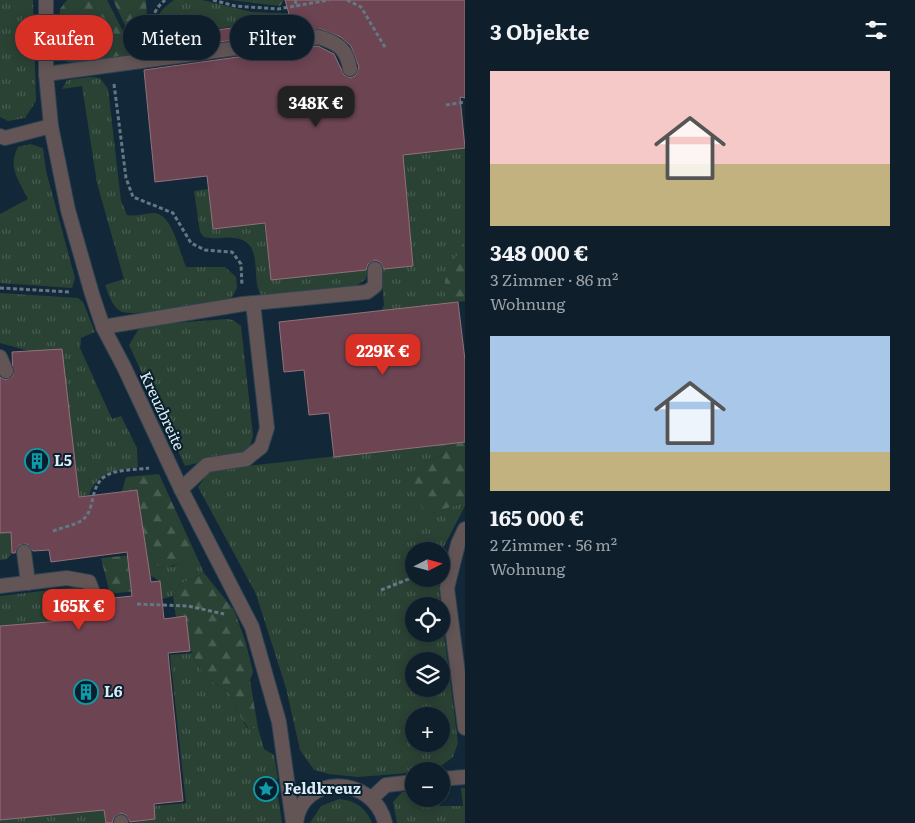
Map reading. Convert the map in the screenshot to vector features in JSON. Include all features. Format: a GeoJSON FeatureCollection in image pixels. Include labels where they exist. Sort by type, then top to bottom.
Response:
{"type":"FeatureCollection","features":[{"type":"Feature","properties":{"kind":"lane","name":"Kreuzbreite"},"geometry":{"type":"LineString","coordinates":[[46,0],[46,74],[51,126],[68,210],[92,294],[103,327],[124,367],[181,489],[249,619],[279,722],[294,823]]}},
{"type":"Feature","properties":{"kind":"lane"},"geometry":{"type":"LineString","coordinates":[[46,74],[319,37],[341,46],[348,55],[350,69]]}},
{"type":"Feature","properties":{"kind":"lane"},"geometry":{"type":"LineString","coordinates":[[0,136],[5,138],[51,126]]}},
{"type":"Feature","properties":{"kind":"lane"},"geometry":{"type":"LineString","coordinates":[[103,327],[248,304],[366,292],[375,286],[375,269]]}},
{"type":"Feature","properties":{"kind":"lane"},"geometry":{"type":"LineString","coordinates":[[181,489],[207,465],[246,459],[261,447],[267,428],[248,304]]}},
{"type":"Feature","properties":{"kind":"lane"},"geometry":{"type":"LineString","coordinates":[[0,357],[6,371]]}},
{"type":"Feature","properties":{"kind":"lane"},"geometry":{"type":"LineString","coordinates":[[465,529],[458,544],[447,588],[465,728]]}},
{"type":"Feature","properties":{"kind":"lane"},"geometry":{"type":"LineString","coordinates":[[24,552],[28,583]]}},
{"type":"Feature","properties":{"kind":"lane"},"geometry":{"type":"LineString","coordinates":[[0,586],[66,578],[90,582],[96,600]]}},
{"type":"Feature","properties":{"kind":"lane"},"geometry":{"type":"LineString","coordinates":[[450,778],[465,776]]}},
{"type":"Feature","properties":{"kind":"lane"},"geometry":{"type":"LineString","coordinates":[[372,798],[386,785],[405,783]]}},
{"type":"Feature","properties":{"kind":"lane"},"geometry":{"type":"LineString","coordinates":[[294,823],[302,805],[314,794],[328,787],[344,785],[359,789],[372,798],[380,808],[386,823]]}},
{"type":"Feature","properties":{"kind":"path"},"geometry":{"type":"LineString","coordinates":[[153,15],[158,6],[165,0]]}},
{"type":"Feature","properties":{"kind":"path"},"geometry":{"type":"LineString","coordinates":[[213,0],[255,8],[297,7],[329,0]]}},
{"type":"Feature","properties":{"kind":"path"},"geometry":{"type":"LineString","coordinates":[[295,0],[297,7]]}},
{"type":"Feature","properties":{"kind":"path"},"geometry":{"type":"LineString","coordinates":[[347,0],[361,7],[386,49]]}},
{"type":"Feature","properties":{"kind":"path"},"geometry":{"type":"LineString","coordinates":[[112,66],[126,178],[133,197],[173,213],[191,243],[205,250],[232,252],[241,264],[248,304]]}},
{"type":"Feature","properties":{"kind":"path"},"geometry":{"type":"LineString","coordinates":[[446,105],[465,102]]}},
{"type":"Feature","properties":{"kind":"path"},"geometry":{"type":"LineString","coordinates":[[0,288],[92,294]]}},
{"type":"Feature","properties":{"kind":"path"},"geometry":{"type":"LineString","coordinates":[[53,531],[80,522],[90,513],[96,488],[104,477],[122,471],[170,466]]}},
{"type":"Feature","properties":{"kind":"path"},"geometry":{"type":"LineString","coordinates":[[381,590],[405,581]]}},
{"type":"Feature","properties":{"kind":"path"},"geometry":{"type":"LineString","coordinates":[[137,604],[188,606],[249,619]]}},
{"type":"Feature","properties":{"kind":"green space"},"geometry":{"type":"Polygon","coordinates":[[[0,0],[33,0],[33,15],[15,15],[15,60],[35,60],[36,101],[25,118],[8,121],[0,117],[0,0]]]}},
{"type":"Feature","properties":{"kind":"green space"},"geometry":{"type":"Polygon","coordinates":[[[67,0],[107,0],[123,31],[123,57],[113,58],[113,15],[60,15],[60,9],[67,0]]]}},
{"type":"Feature","properties":{"kind":"green space"},"geometry":{"type":"Polygon","coordinates":[[[113,0],[146,0],[147,15],[123,15],[123,21],[113,0]]]}},
{"type":"Feature","properties":{"kind":"green space"},"geometry":{"type":"Polygon","coordinates":[[[174,0],[202,0],[252,12],[356,16],[314,20],[314,15],[230,15],[230,27],[220,28],[220,15],[159,15],[174,0]]]}},
{"type":"Feature","properties":{"kind":"green space"},"geometry":{"type":"Polygon","coordinates":[[[230,0],[284,0],[280,6],[230,0]]]}},
{"type":"Feature","properties":{"kind":"green space"},"geometry":{"type":"Polygon","coordinates":[[[65,60],[98,60],[82,62],[67,62],[65,60]]]}},
{"type":"Feature","properties":{"kind":"green space"},"geometry":{"type":"Polygon","coordinates":[[[90,77],[100,78],[108,89],[121,201],[127,215],[134,216],[154,213],[166,219],[186,267],[225,267],[236,277],[237,288],[231,299],[224,302],[139,313],[120,311],[112,303],[105,285],[124,279],[97,183],[82,86],[62,89],[67,80],[90,77]]]}},
{"type":"Feature","properties":{"kind":"green space"},"geometry":{"type":"Polygon","coordinates":[[[30,144],[43,148],[46,171],[75,278],[72,288],[0,283],[0,214],[28,199],[18,180],[14,161],[18,147],[30,144]]]}},
{"type":"Feature","properties":{"kind":"green space"},"geometry":{"type":"Polygon","coordinates":[[[465,148],[465,239],[445,281],[445,293],[458,302],[381,311],[384,305],[381,269],[413,265],[404,168],[380,157],[465,148]]]}},
{"type":"Feature","properties":{"kind":"green space"},"geometry":{"type":"Polygon","coordinates":[[[208,189],[213,229],[264,223],[271,280],[368,270],[366,279],[354,287],[262,296],[258,289],[254,254],[250,246],[245,241],[235,238],[204,237],[200,232],[194,191],[208,189]]]}},
{"type":"Feature","properties":{"kind":"green space"},"geometry":{"type":"Polygon","coordinates":[[[465,239],[465,301],[458,302],[445,293],[445,280],[465,239]]]}},
{"type":"Feature","properties":{"kind":"green space"},"geometry":{"type":"Polygon","coordinates":[[[0,293],[78,298],[83,302],[95,332],[81,338],[80,348],[112,419],[121,416],[137,448],[138,467],[102,477],[92,487],[89,495],[79,497],[29,351],[0,343],[0,293]]]}},
{"type":"Feature","properties":{"kind":"green space"},"geometry":{"type":"Polygon","coordinates":[[[233,320],[241,326],[253,435],[250,447],[242,452],[185,466],[129,345],[138,330],[147,325],[233,320]]]}},
{"type":"Feature","properties":{"kind":"green space"},"geometry":{"type":"Polygon","coordinates":[[[465,442],[465,502],[433,513],[422,508],[414,484],[413,471],[425,461],[443,455],[445,444],[465,442]]]}},
{"type":"Feature","properties":{"kind":"green space"},"geometry":{"type":"Polygon","coordinates":[[[445,444],[443,455],[425,461],[433,513],[465,502],[465,506],[446,542],[405,542],[405,588],[439,588],[440,597],[405,597],[405,642],[445,642],[447,652],[405,652],[405,697],[450,697],[450,679],[458,743],[453,757],[446,762],[405,762],[405,773],[358,777],[329,774],[314,770],[300,750],[286,688],[256,594],[198,487],[209,472],[221,469],[445,444]]]}},
{"type":"Feature","properties":{"kind":"green space"},"geometry":{"type":"Polygon","coordinates":[[[159,474],[196,555],[181,563],[170,566],[164,567],[154,563],[135,591],[110,594],[101,558],[145,554],[146,549],[137,490],[122,491],[126,477],[159,474]]]}},
{"type":"Feature","properties":{"kind":"green space"},"geometry":{"type":"Polygon","coordinates":[[[11,532],[12,553],[7,559],[0,560],[0,533],[11,532]]]}},
{"type":"Feature","properties":{"kind":"green space"},"geometry":{"type":"Polygon","coordinates":[[[196,555],[204,573],[180,584],[173,596],[162,599],[160,581],[146,573],[154,563],[172,567],[196,555]]]}},
{"type":"Feature","properties":{"kind":"green space"},"geometry":{"type":"Polygon","coordinates":[[[204,573],[234,610],[245,640],[253,672],[250,680],[258,728],[248,728],[240,716],[230,693],[205,677],[177,625],[173,596],[180,584],[204,573]]]}},
{"type":"Feature","properties":{"kind":"green space"},"geometry":{"type":"Polygon","coordinates":[[[77,587],[88,595],[91,600],[83,601],[85,619],[0,626],[0,596],[77,587]]]}},
{"type":"Feature","properties":{"kind":"green space"},"geometry":{"type":"Polygon","coordinates":[[[192,653],[205,677],[230,693],[247,728],[258,728],[264,749],[274,755],[278,779],[260,781],[263,799],[278,797],[282,823],[132,823],[155,819],[154,806],[186,803],[170,655],[192,653]]]}},
{"type":"Feature","properties":{"kind":"green space"},"geometry":{"type":"Polygon","coordinates":[[[461,788],[465,788],[465,823],[397,823],[393,802],[402,792],[405,792],[405,807],[463,806],[461,788]]]}},
{"type":"Feature","properties":{"kind":"green space"},"geometry":{"type":"Polygon","coordinates":[[[339,799],[355,803],[363,809],[372,823],[310,823],[321,806],[339,799]]]}},
{"type":"Feature","properties":{"kind":"green space"},"geometry":{"type":"Polygon","coordinates":[[[104,810],[106,823],[0,823],[0,820],[104,810]]]}},
{"type":"Feature","properties":{"kind":"building"},"geometry":{"type":"Polygon","coordinates":[[[285,0],[465,0],[465,98],[460,97],[465,148],[403,155],[413,266],[384,269],[380,262],[375,260],[368,264],[366,270],[271,280],[265,223],[213,229],[207,176],[155,182],[144,70],[230,58],[230,60],[314,60],[314,47],[318,46],[334,54],[344,75],[351,78],[356,75],[359,67],[351,46],[341,37],[321,29],[314,30],[314,15],[289,15],[285,0]]]}},
{"type":"Feature","properties":{"kind":"building"},"geometry":{"type":"Polygon","coordinates":[[[230,28],[230,41],[220,42],[220,29],[230,28]]]}},
{"type":"Feature","properties":{"kind":"building"},"geometry":{"type":"Polygon","coordinates":[[[458,302],[465,360],[465,442],[334,457],[329,413],[309,415],[304,370],[284,372],[279,322],[458,302]]]}},
{"type":"Feature","properties":{"kind":"building"},"geometry":{"type":"Polygon","coordinates":[[[62,349],[79,497],[137,490],[151,582],[160,581],[164,619],[186,616],[190,651],[168,653],[183,801],[154,804],[155,819],[130,822],[126,815],[121,813],[114,817],[112,823],[106,823],[104,810],[0,820],[0,626],[85,619],[83,601],[87,601],[95,609],[102,606],[104,599],[132,596],[127,552],[51,562],[49,550],[33,551],[27,544],[19,545],[15,553],[12,553],[11,532],[0,533],[0,377],[5,380],[13,376],[12,352],[62,349]]]}},
{"type":"Feature","properties":{"kind":"place","name":"L5"},"geometry":{"type":"Point","coordinates":[37,461]}},
{"type":"Feature","properties":{"kind":"place","name":"L6"},"geometry":{"type":"Point","coordinates":[86,692]}},
{"type":"Feature","properties":{"kind":"place","name":"Feldkreuz"},"geometry":{"type":"Point","coordinates":[266,789]}}]}
